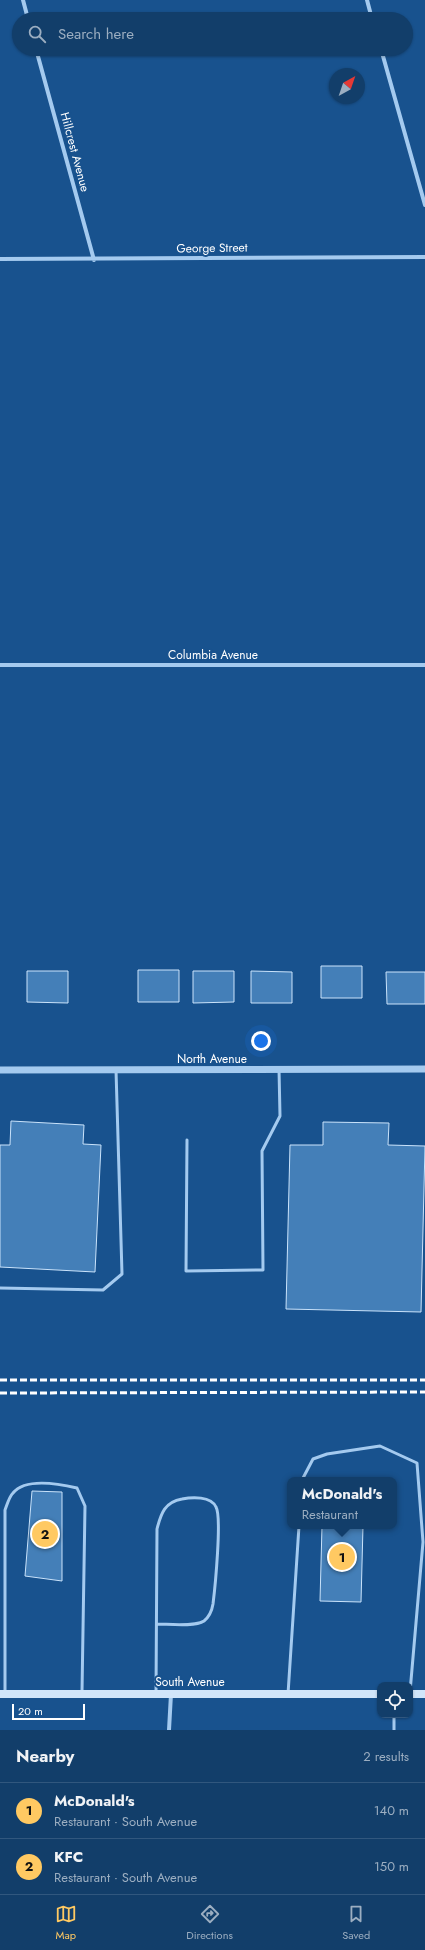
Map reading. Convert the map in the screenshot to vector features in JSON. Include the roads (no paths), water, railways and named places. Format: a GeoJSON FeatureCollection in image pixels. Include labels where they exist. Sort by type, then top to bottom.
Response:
{"type":"FeatureCollection","features":[{"type":"Feature","properties":{"kind":"main road","name":"South Avenue"},"geometry":{"type":"LineString","coordinates":[[3,1694],[377,1694]]}},
{"type":"Feature","properties":{"kind":"main road"},"geometry":{"type":"LineString","coordinates":[[413,1694],[425,1694]]}},
{"type":"Feature","properties":{"kind":"street"},"geometry":{"type":"LineString","coordinates":[[23,0],[26,12]]}},
{"type":"Feature","properties":{"kind":"street"},"geometry":{"type":"LineString","coordinates":[[367,0],[370,12]]}},
{"type":"Feature","properties":{"kind":"street","name":"Hillcrest Avenue"},"geometry":{"type":"LineString","coordinates":[[38,56],[94,260]]}},
{"type":"Feature","properties":{"kind":"street"},"geometry":{"type":"LineString","coordinates":[[383,56],[425,205]]}},
{"type":"Feature","properties":{"kind":"street","name":"George Street"},"geometry":{"type":"LineString","coordinates":[[0,259],[94,260],[425,257]]}},
{"type":"Feature","properties":{"kind":"street","name":"Columbia Avenue"},"geometry":{"type":"LineString","coordinates":[[0,665],[425,665]]}},
{"type":"Feature","properties":{"kind":"street","name":"North Avenue"},"geometry":{"type":"LineString","coordinates":[[0,1070],[425,1069]]}},
{"type":"Feature","properties":{"kind":"street"},"geometry":{"type":"LineString","coordinates":[[169,1730],[171,1694]]}},
{"type":"Feature","properties":{"kind":"lane"},"geometry":{"type":"LineString","coordinates":[[187,1140],[186,1271],[263,1270],[262,1151],[280,1116],[279,1069]]}},
{"type":"Feature","properties":{"kind":"lane"},"geometry":{"type":"LineString","coordinates":[[0,1288],[103,1290],[122,1274],[116,1070]]}},
{"type":"Feature","properties":{"kind":"lane"},"geometry":{"type":"LineString","coordinates":[[304,1477],[313,1459],[327,1454],[380,1446],[417,1463],[423,1542],[411,1682]]}},
{"type":"Feature","properties":{"kind":"lane"},"geometry":{"type":"LineString","coordinates":[[3,1694],[5,1510],[13,1493],[25,1484],[57,1483],[77,1488],[85,1506],[82,1694]]}},
{"type":"Feature","properties":{"kind":"lane"},"geometry":{"type":"LineString","coordinates":[[156,1694],[157,1529],[165,1507],[173,1501],[184,1498],[201,1498],[211,1501],[217,1507],[219,1527],[214,1604],[211,1613],[204,1621],[195,1624],[157,1624]]}},
{"type":"Feature","properties":{"kind":"lane"},"geometry":{"type":"LineString","coordinates":[[288,1694],[299,1529]]}},
{"type":"Feature","properties":{"kind":"lane"},"geometry":{"type":"LineString","coordinates":[[394,1718],[394,1730]]}},
{"type":"Feature","properties":{"kind":"railway"},"geometry":{"type":"LineString","coordinates":[[0,1380],[425,1380]]}},
{"type":"Feature","properties":{"kind":"railway"},"geometry":{"type":"LineString","coordinates":[[0,1393],[425,1392]]}},
{"type":"Feature","properties":{"kind":"place","name":"KFC"},"geometry":{"type":"Point","coordinates":[45,1534]}},
{"type":"Feature","properties":{"kind":"place","name":"McDonald's"},"geometry":{"type":"Point","coordinates":[342,1557]}}]}
